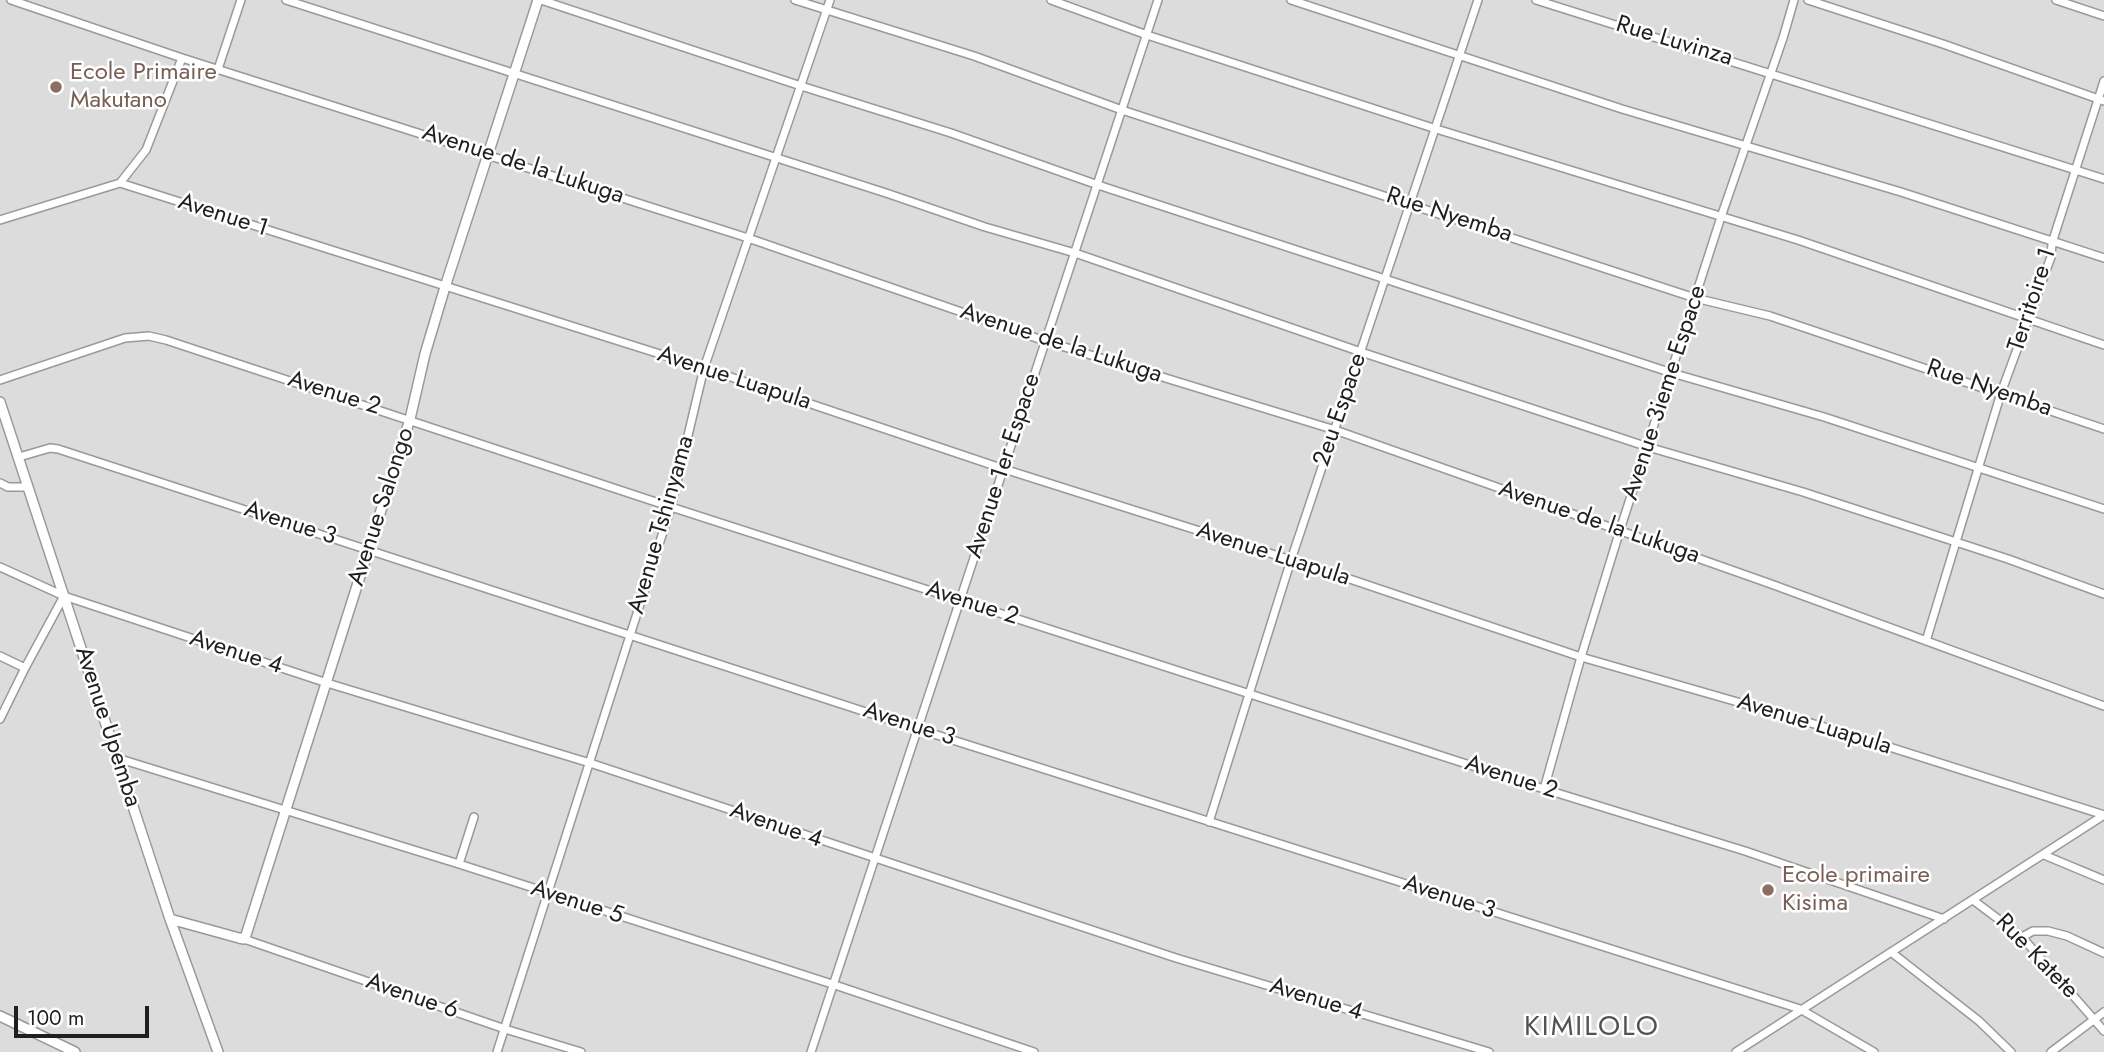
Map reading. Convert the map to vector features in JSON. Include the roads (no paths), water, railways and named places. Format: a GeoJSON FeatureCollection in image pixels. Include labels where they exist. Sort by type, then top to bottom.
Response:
{"type":"FeatureCollection","features":[{"type":"Feature","properties":{"kind":"street","name":"Avenue de la Lukuga"},"geometry":{"type":"LineString","coordinates":[[11,0],[182,58],[748,238],[1045,341],[1335,430],[1620,530],[2104,706]]}},
{"type":"Feature","properties":{"kind":"street"},"geometry":{"type":"LineString","coordinates":[[218,69],[241,0]]}},
{"type":"Feature","properties":{"kind":"street"},"geometry":{"type":"LineString","coordinates":[[286,0],[878,190],[985,227],[1075,253],[1361,352],[1648,447],[1803,492],[1957,542],[2104,594]]}},
{"type":"Feature","properties":{"kind":"street"},"geometry":{"type":"LineString","coordinates":[[539,0],[951,133],[1098,185],[1672,373],[1824,417],[2104,509]]}},
{"type":"Feature","properties":{"kind":"street","name":"Avenue Salongo"},"geometry":{"type":"LineString","coordinates":[[244,939],[410,419],[425,354],[445,287],[539,0]]}},
{"type":"Feature","properties":{"kind":"street","name":"Rue Nyemba"},"geometry":{"type":"LineString","coordinates":[[795,0],[974,56],[1122,110],[1695,298],[1770,316],[2104,429]]}},
{"type":"Feature","properties":{"kind":"street","name":"Avenue Tshinyama"},"geometry":{"type":"LineString","coordinates":[[497,1052],[671,507],[704,368],[830,0]]}},
{"type":"Feature","properties":{"kind":"street"},"geometry":{"type":"LineString","coordinates":[[1051,0],[1147,35],[1433,128],[1873,265],[2104,345]]}},
{"type":"Feature","properties":{"kind":"street","name":"Avenue 1er Espace"},"geometry":{"type":"LineString","coordinates":[[811,1052],[1158,0]]}},
{"type":"Feature","properties":{"kind":"street"},"geometry":{"type":"LineString","coordinates":[[1291,0],[1622,109],[1747,144],[2104,258]]}},
{"type":"Feature","properties":{"kind":"street","name":"2eu Espace"},"geometry":{"type":"LineString","coordinates":[[1209,822],[1291,560],[1433,128],[1478,0]]}},
{"type":"Feature","properties":{"kind":"street","name":"Rue Luvinza"},"geometry":{"type":"LineString","coordinates":[[1536,0],[2104,179]]}},
{"type":"Feature","properties":{"kind":"street","name":"Avenue 3ieme Espace"},"geometry":{"type":"LineString","coordinates":[[1544,789],[1620,530],[1794,0]]}},
{"type":"Feature","properties":{"kind":"street"},"geometry":{"type":"LineString","coordinates":[[1808,0],[2101,100]]}},
{"type":"Feature","properties":{"kind":"street"},"geometry":{"type":"LineString","coordinates":[[2056,0],[2104,16]]}},
{"type":"Feature","properties":{"kind":"street"},"geometry":{"type":"LineString","coordinates":[[0,220],[120,183],[146,150],[182,58]]}},
{"type":"Feature","properties":{"kind":"street","name":"Territoire 1"},"geometry":{"type":"LineString","coordinates":[[1926,641],[2001,393],[2051,257],[2052,243],[2101,100],[2104,81]]}},
{"type":"Feature","properties":{"kind":"street","name":"Avenue 1"},"geometry":{"type":"LineString","coordinates":[[120,183],[445,287]]}},
{"type":"Feature","properties":{"kind":"street","name":"Avenue Luapula"},"geometry":{"type":"LineString","coordinates":[[445,287],[704,368],[1581,657],[1842,732],[2104,815]]}},
{"type":"Feature","properties":{"kind":"street","name":"Avenue 2"},"geometry":{"type":"LineString","coordinates":[[0,380],[125,338],[149,336],[1248,694],[1745,851],[1944,919]]}},
{"type":"Feature","properties":{"kind":"street","name":"Avenue Upemba"},"geometry":{"type":"LineString","coordinates":[[0,402],[170,919],[218,1052]]}},
{"type":"Feature","properties":{"kind":"street","name":"Avenue 3"},"geometry":{"type":"LineString","coordinates":[[19,457],[50,448],[58,449],[918,729],[1800,1009],[1874,1052]]}},
{"type":"Feature","properties":{"kind":"street"},"geometry":{"type":"LineString","coordinates":[[0,483],[8,487],[27,487]]}},
{"type":"Feature","properties":{"kind":"street","name":"Avenue 4"},"geometry":{"type":"LineString","coordinates":[[0,567],[64,597],[327,683],[590,762],[876,860],[1176,958],[1489,1052]]}},
{"type":"Feature","properties":{"kind":"street"},"geometry":{"type":"LineString","coordinates":[[0,719],[64,597]]}},
{"type":"Feature","properties":{"kind":"street"},"geometry":{"type":"LineString","coordinates":[[0,656],[25,668]]}},
{"type":"Feature","properties":{"kind":"street","name":"Avenue 5"},"geometry":{"type":"LineString","coordinates":[[117,758],[459,864],[1034,1052]]}},
{"type":"Feature","properties":{"kind":"street"},"geometry":{"type":"LineString","coordinates":[[1736,1052],[2104,815]]}},
{"type":"Feature","properties":{"kind":"street"},"geometry":{"type":"LineString","coordinates":[[459,864],[474,817]]}},
{"type":"Feature","properties":{"kind":"street"},"geometry":{"type":"LineString","coordinates":[[2043,855],[2104,880]]}},
{"type":"Feature","properties":{"kind":"street","name":"Rue Katete"},"geometry":{"type":"LineString","coordinates":[[1973,900],[2022,937],[2104,1031]]}},
{"type":"Feature","properties":{"kind":"street"},"geometry":{"type":"LineString","coordinates":[[170,919],[244,939]]}},
{"type":"Feature","properties":{"kind":"street"},"geometry":{"type":"LineString","coordinates":[[2022,937],[2033,931],[2048,931],[2067,936],[2104,953]]}},
{"type":"Feature","properties":{"kind":"street","name":"Avenue 6"},"geometry":{"type":"LineString","coordinates":[[244,939],[505,1029],[581,1052]]}},
{"type":"Feature","properties":{"kind":"street"},"geometry":{"type":"LineString","coordinates":[[1891,952],[1979,1021],[2011,1052]]}},
{"type":"Feature","properties":{"kind":"street","name":"Rue Katete"},"geometry":{"type":"LineString","coordinates":[[2051,1052],[2104,1012]]}},
{"type":"Feature","properties":{"kind":"street"},"geometry":{"type":"LineString","coordinates":[[0,1016],[75,1052]]}},
{"type":"Feature","properties":{"kind":"place","name":"Ecole Primaire Makutano"},"geometry":{"type":"Point","coordinates":[56,87]}},
{"type":"Feature","properties":{"kind":"place","name":"Ecole primaire Kisima"},"geometry":{"type":"Point","coordinates":[1768,890]}},
{"type":"Feature","properties":{"kind":"district","name":"KIMILOLO"},"geometry":{"type":"Point","coordinates":[1592,1028]}}]}
